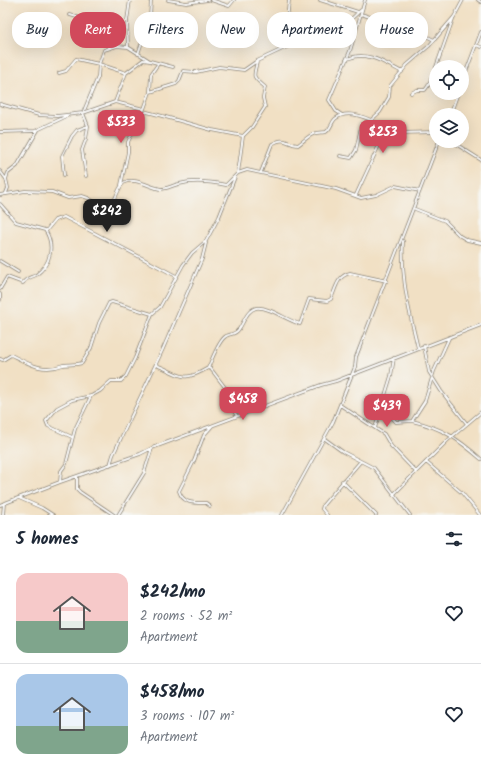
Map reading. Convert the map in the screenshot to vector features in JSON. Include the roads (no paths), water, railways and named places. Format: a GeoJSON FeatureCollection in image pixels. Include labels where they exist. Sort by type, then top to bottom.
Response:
{"type":"FeatureCollection","features":[{"type":"Feature","properties":{"kind":"street"},"geometry":{"type":"LineString","coordinates":[[130,0],[127,21],[128,47],[150,61]]}},
{"type":"Feature","properties":{"kind":"street"},"geometry":{"type":"LineString","coordinates":[[138,54],[150,18],[151,0]]}},
{"type":"Feature","properties":{"kind":"street"},"geometry":{"type":"LineString","coordinates":[[168,0],[186,3],[210,0],[229,6],[234,0]]}},
{"type":"Feature","properties":{"kind":"street"},"geometry":{"type":"LineString","coordinates":[[288,12],[289,0]]}},
{"type":"Feature","properties":{"kind":"street"},"geometry":{"type":"LineString","coordinates":[[320,0],[358,12],[361,10]]}},
{"type":"Feature","properties":{"kind":"street"},"geometry":{"type":"LineString","coordinates":[[342,115],[336,111],[329,100],[346,60],[365,0]]}},
{"type":"Feature","properties":{"kind":"street"},"geometry":{"type":"LineString","coordinates":[[439,60],[454,16],[463,0]]}},
{"type":"Feature","properties":{"kind":"street"},"geometry":{"type":"LineString","coordinates":[[361,14],[379,20],[392,21],[401,18],[408,27],[434,40]]}},
{"type":"Feature","properties":{"kind":"street"},"geometry":{"type":"LineString","coordinates":[[340,156],[351,158],[356,150],[361,127],[380,112],[389,97],[390,86],[434,40],[454,16]]}},
{"type":"Feature","properties":{"kind":"street"},"geometry":{"type":"LineString","coordinates":[[469,64],[481,32]]}},
{"type":"Feature","properties":{"kind":"street"},"geometry":{"type":"LineString","coordinates":[[476,45],[481,48]]}},
{"type":"Feature","properties":{"kind":"street"},"geometry":{"type":"LineString","coordinates":[[86,176],[82,150],[86,139],[88,126],[83,113],[98,77],[99,64],[104,50],[109,48]]}},
{"type":"Feature","properties":{"kind":"street"},"geometry":{"type":"LineString","coordinates":[[150,92],[176,84],[179,81],[183,71],[196,72],[219,67],[244,70],[257,61],[285,48]]}},
{"type":"Feature","properties":{"kind":"street"},"geometry":{"type":"LineString","coordinates":[[346,60],[356,55],[373,58],[386,62],[402,72]]}},
{"type":"Feature","properties":{"kind":"street"},"geometry":{"type":"LineString","coordinates":[[59,73],[66,71],[76,60],[99,64],[126,73]]}},
{"type":"Feature","properties":{"kind":"street"},"geometry":{"type":"LineString","coordinates":[[115,102],[126,73],[143,60],[173,67]]}},
{"type":"Feature","properties":{"kind":"street"},"geometry":{"type":"LineString","coordinates":[[121,185],[125,182],[132,181],[163,189],[185,183],[214,182],[226,185],[235,177],[238,173],[243,136],[252,127],[265,108],[263,98],[265,87],[255,80],[253,75],[257,61]]}},
{"type":"Feature","properties":{"kind":"street"},"geometry":{"type":"LineString","coordinates":[[0,195],[25,191],[52,192],[68,198],[82,196],[103,207],[108,208],[112,205],[121,185],[128,152],[128,142],[144,109],[150,92],[151,74],[158,64]]}},
{"type":"Feature","properties":{"kind":"street"},"geometry":{"type":"LineString","coordinates":[[411,93],[417,90],[425,90],[429,84]]}},
{"type":"Feature","properties":{"kind":"street"},"geometry":{"type":"LineString","coordinates":[[0,104],[39,115],[68,116],[83,113],[115,102],[144,109]]}},
{"type":"Feature","properties":{"kind":"street"},"geometry":{"type":"LineString","coordinates":[[142,114],[147,112],[212,130],[243,136]]}},
{"type":"Feature","properties":{"kind":"street"},"geometry":{"type":"LineString","coordinates":[[261,172],[272,144],[284,139],[298,145],[310,135],[324,133],[329,129],[334,119],[342,115],[356,114],[399,133],[429,132]]}},
{"type":"Feature","properties":{"kind":"street"},"geometry":{"type":"LineString","coordinates":[[0,132],[22,133],[38,130],[68,116]]}},
{"type":"Feature","properties":{"kind":"street"},"geometry":{"type":"LineString","coordinates":[[64,175],[62,156],[72,136],[77,130],[88,126]]}},
{"type":"Feature","properties":{"kind":"street"},"geometry":{"type":"LineString","coordinates":[[356,196],[380,143],[382,126]]}},
{"type":"Feature","properties":{"kind":"street"},"geometry":{"type":"LineString","coordinates":[[6,179],[8,173],[17,166],[38,130]]}},
{"type":"Feature","properties":{"kind":"street"},"geometry":{"type":"LineString","coordinates":[[282,515],[324,439],[340,405],[350,376],[356,366],[356,357],[404,238],[436,148]]}},
{"type":"Feature","properties":{"kind":"street"},"geometry":{"type":"LineString","coordinates":[[462,148],[481,160]]}},
{"type":"Feature","properties":{"kind":"street"},"geometry":{"type":"LineString","coordinates":[[238,173],[247,170],[261,172],[368,198],[386,192],[395,186],[420,191]]}},
{"type":"Feature","properties":{"kind":"street"},"geometry":{"type":"LineString","coordinates":[[0,171],[6,179],[8,185],[6,193]]}},
{"type":"Feature","properties":{"kind":"street"},"geometry":{"type":"LineString","coordinates":[[110,465],[113,454],[156,365],[202,260],[206,241],[224,206],[235,177]]}},
{"type":"Feature","properties":{"kind":"street"},"geometry":{"type":"LineString","coordinates":[[0,204],[16,222],[46,231],[52,250],[50,257],[36,275],[26,278],[23,283],[7,277],[0,289]]}},
{"type":"Feature","properties":{"kind":"street"},"geometry":{"type":"LineString","coordinates":[[415,209],[445,221],[460,236],[467,240],[481,243]]}},
{"type":"Feature","properties":{"kind":"street"},"geometry":{"type":"LineString","coordinates":[[46,231],[54,220],[64,217],[176,276]]}},
{"type":"Feature","properties":{"kind":"street"},"geometry":{"type":"LineString","coordinates":[[404,238],[402,270],[404,286],[418,348]]}},
{"type":"Feature","properties":{"kind":"street"},"geometry":{"type":"LineString","coordinates":[[72,437],[48,426],[46,421],[52,412],[67,402],[78,398],[91,396],[100,392],[111,381],[121,381],[126,376],[135,358],[152,314],[160,307],[176,276],[192,253],[206,241]]}},
{"type":"Feature","properties":{"kind":"street"},"geometry":{"type":"LineString","coordinates":[[0,261],[18,272]]}},
{"type":"Feature","properties":{"kind":"street"},"geometry":{"type":"LineString","coordinates":[[156,365],[165,368],[175,375],[191,377],[208,368],[212,355],[226,336],[235,334],[250,312],[257,308],[267,309],[300,324],[309,298],[327,301],[331,299],[341,276],[345,274],[350,273],[387,282]]}},
{"type":"Feature","properties":{"kind":"street"},"geometry":{"type":"LineString","coordinates":[[0,294],[0,300]]}},
{"type":"Feature","properties":{"kind":"street"},"geometry":{"type":"LineString","coordinates":[[0,359],[3,360],[11,355],[41,369],[59,368],[64,365],[82,363],[91,348],[99,323],[109,303],[112,302],[152,314]]}},
{"type":"Feature","properties":{"kind":"street"},"geometry":{"type":"LineString","coordinates":[[0,505],[140,454],[212,425],[321,385],[350,376],[418,348],[449,338],[481,325]]}},
{"type":"Feature","properties":{"kind":"street"},"geometry":{"type":"LineString","coordinates":[[412,421],[423,405],[432,377],[449,338]]}},
{"type":"Feature","properties":{"kind":"street"},"geometry":{"type":"LineString","coordinates":[[424,346],[429,372],[467,424]]}},
{"type":"Feature","properties":{"kind":"street"},"geometry":{"type":"LineString","coordinates":[[375,428],[391,376],[394,358]]}},
{"type":"Feature","properties":{"kind":"street"},"geometry":{"type":"LineString","coordinates":[[208,368],[216,373],[222,381],[229,395],[233,410],[237,416]]}},
{"type":"Feature","properties":{"kind":"street"},"geometry":{"type":"LineString","coordinates":[[60,482],[61,471],[66,464],[72,437],[91,396]]}},
{"type":"Feature","properties":{"kind":"street"},"geometry":{"type":"LineString","coordinates":[[340,405],[384,434],[402,459],[416,472]]}},
{"type":"Feature","properties":{"kind":"street"},"geometry":{"type":"LineString","coordinates":[[393,494],[453,436],[481,412]]}},
{"type":"Feature","properties":{"kind":"street"},"geometry":{"type":"LineString","coordinates":[[389,414],[392,420],[396,422],[412,421],[430,426],[453,436],[481,460]]}},
{"type":"Feature","properties":{"kind":"street"},"geometry":{"type":"LineString","coordinates":[[210,506],[206,503],[194,504],[187,502],[180,495],[179,491],[194,461],[204,435],[212,425]]}},
{"type":"Feature","properties":{"kind":"street"},"geometry":{"type":"LineString","coordinates":[[324,439],[360,462],[374,468],[410,515]]}},
{"type":"Feature","properties":{"kind":"street"},"geometry":{"type":"LineString","coordinates":[[118,515],[144,473],[152,448]]}},
{"type":"Feature","properties":{"kind":"street"},"geometry":{"type":"LineString","coordinates":[[327,515],[322,509],[323,505],[342,481],[360,462]]}},
{"type":"Feature","properties":{"kind":"street"},"geometry":{"type":"LineString","coordinates":[[426,462],[462,493],[480,515]]}},
{"type":"Feature","properties":{"kind":"street"},"geometry":{"type":"LineString","coordinates":[[77,477],[77,489],[114,515]]}},
{"type":"Feature","properties":{"kind":"street"},"geometry":{"type":"LineString","coordinates":[[342,481],[376,515]]}},
{"type":"Feature","properties":{"kind":"street"},"geometry":{"type":"LineString","coordinates":[[19,498],[42,508],[53,515]]}},
{"type":"Feature","properties":{"kind":"street"},"geometry":{"type":"LineString","coordinates":[[3,515],[4,504]]}}]}
